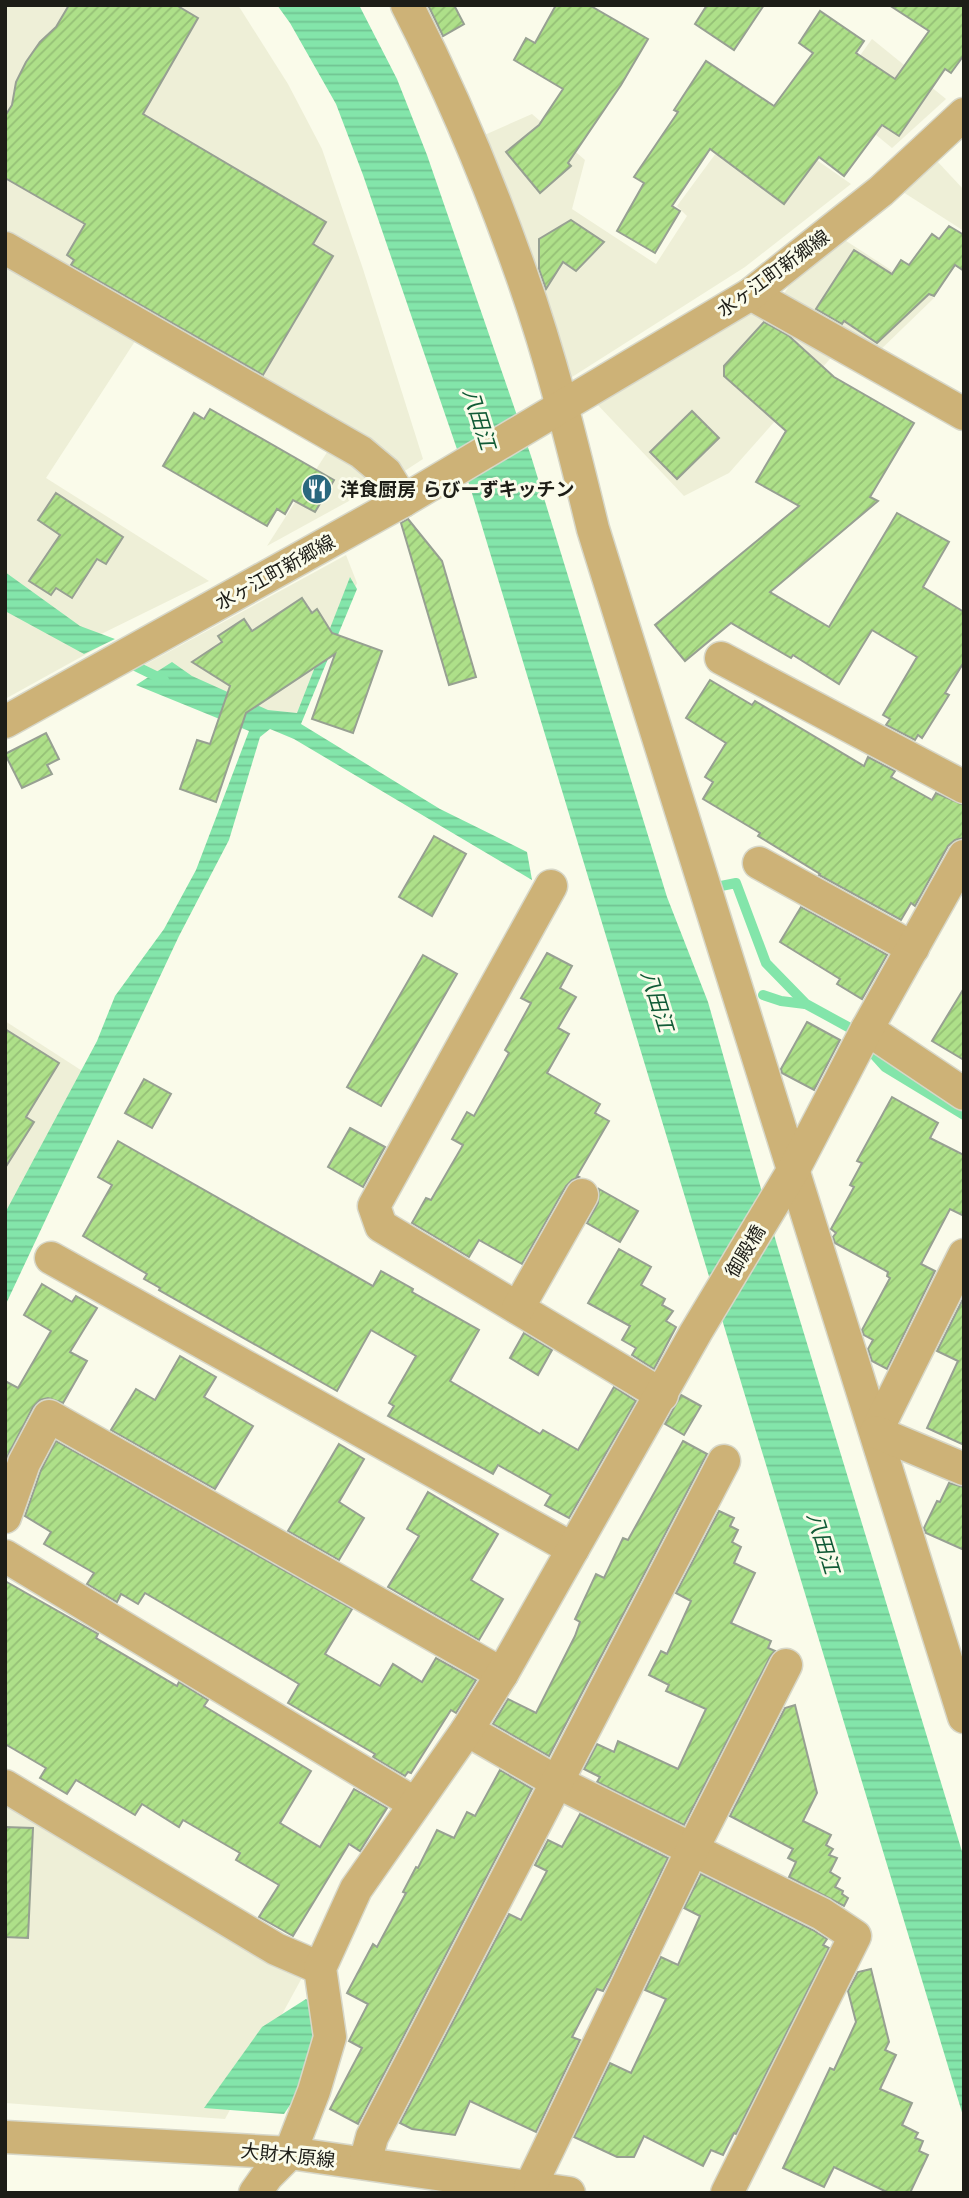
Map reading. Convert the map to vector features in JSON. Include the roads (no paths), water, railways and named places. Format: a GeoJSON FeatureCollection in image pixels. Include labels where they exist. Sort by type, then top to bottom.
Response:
{"type":"FeatureCollection","features":[{"type":"Feature","properties":{"kind":"street"},"geometry":{"type":"LineString","coordinates":[[407,5],[446,82],[521,273],[562,407],[597,542],[964,1717]]}},
{"type":"Feature","properties":{"kind":"street","name":"水ヶ江町新郷線"},"geometry":{"type":"LineString","coordinates":[[5,722],[403,500],[751,294],[881,191],[964,114]]}},
{"type":"Feature","properties":{"kind":"street"},"geometry":{"type":"LineString","coordinates":[[5,248],[361,452],[386,473],[403,500]]}},
{"type":"Feature","properties":{"kind":"street"},"geometry":{"type":"LineString","coordinates":[[751,294],[964,414]]}},
{"type":"Feature","properties":{"kind":"street"},"geometry":{"type":"LineString","coordinates":[[721,658],[964,787]]}},
{"type":"Feature","properties":{"kind":"street","name":"御殿橋"},"geometry":{"type":"LineString","coordinates":[[320,1968],[356,1889],[467,1730],[502,1674],[696,1332],[794,1169],[861,1040],[964,856]]}},
{"type":"Feature","properties":{"kind":"street"},"geometry":{"type":"LineString","coordinates":[[759,863],[913,948]]}},
{"type":"Feature","properties":{"kind":"street"},"geometry":{"type":"LineString","coordinates":[[551,886],[374,1206],[381,1226],[662,1395]]}},
{"type":"Feature","properties":{"kind":"street"},"geometry":{"type":"LineString","coordinates":[[861,1040],[964,1094]]}},
{"type":"Feature","properties":{"kind":"street"},"geometry":{"type":"LineString","coordinates":[[518,1308],[582,1195]]}},
{"type":"Feature","properties":{"kind":"street"},"geometry":{"type":"LineString","coordinates":[[876,1432],[964,1255]]}},
{"type":"Feature","properties":{"kind":"street"},"geometry":{"type":"LineString","coordinates":[[51,1258],[573,1549]]}},
{"type":"Feature","properties":{"kind":"street"},"geometry":{"type":"LineString","coordinates":[[5,1517],[24,1463],[49,1416],[502,1674]]}},
{"type":"Feature","properties":{"kind":"street"},"geometry":{"type":"LineString","coordinates":[[876,1432],[964,1469]]}},
{"type":"Feature","properties":{"kind":"street"},"geometry":{"type":"LineString","coordinates":[[365,2163],[372,2137],[724,1461]]}},
{"type":"Feature","properties":{"kind":"street"},"geometry":{"type":"LineString","coordinates":[[5,1556],[415,1803]]}},
{"type":"Feature","properties":{"kind":"street"},"geometry":{"type":"LineString","coordinates":[[530,2187],[693,1848],[786,1665]]}},
{"type":"Feature","properties":{"kind":"street"},"geometry":{"type":"LineString","coordinates":[[467,1730],[557,1782],[822,1914],[855,1936],[727,2193]]}},
{"type":"Feature","properties":{"kind":"street"},"geometry":{"type":"LineString","coordinates":[[5,1786],[276,1949],[320,1968],[330,2037],[314,2091],[290,2153],[267,2176],[255,2193]]}},
{"type":"Feature","properties":{"kind":"street","name":"大財木原線"},"geometry":{"type":"LineString","coordinates":[[5,2137],[290,2153],[569,2193]]}},
{"type":"Feature","properties":{"kind":"water","name":"八田江"},"geometry":{"type":"Polygon","coordinates":[[[277,5],[359,5],[397,79],[427,155],[531,456],[667,897],[708,1002],[777,1245],[964,1858],[964,2119],[471,490],[336,104],[277,5]]]}},
{"type":"Feature","properties":{"kind":"water"},"geometry":{"type":"Polygon","coordinates":[[[5,572],[80,626],[115,639],[84,654],[5,611],[5,572]]]}},
{"type":"Feature","properties":{"kind":"water"},"geometry":{"type":"Polygon","coordinates":[[[350,577],[357,589],[301,724],[440,809],[527,852],[532,880],[294,739],[270,729],[260,737],[229,840],[179,936],[5,1306],[5,1213],[97,1041],[115,996],[164,929],[196,870],[249,731],[136,685],[172,662],[192,676],[268,710],[297,713],[350,577]]]}},
{"type":"Feature","properties":{"kind":"water"},"geometry":{"type":"Polygon","coordinates":[[[306,1999],[314,2005],[316,2044],[303,2086],[284,2114],[204,2108],[262,2027],[306,1999]]]}},
{"type":"Feature","properties":{"kind":"waterway"},"geometry":{"type":"LineString","coordinates":[[127,662],[164,680]]}},
{"type":"Feature","properties":{"kind":"waterway"},"geometry":{"type":"LineString","coordinates":[[721,886],[736,883],[766,963],[806,1004],[850,1028],[885,1067],[964,1115]]}},
{"type":"Feature","properties":{"kind":"waterway"},"geometry":{"type":"LineString","coordinates":[[763,995],[805,1004]]}},
{"type":"Feature","properties":{"kind":"place","name":"洋食厨房 らびーずキッチン"},"geometry":{"type":"Point","coordinates":[317,489]}}]}
